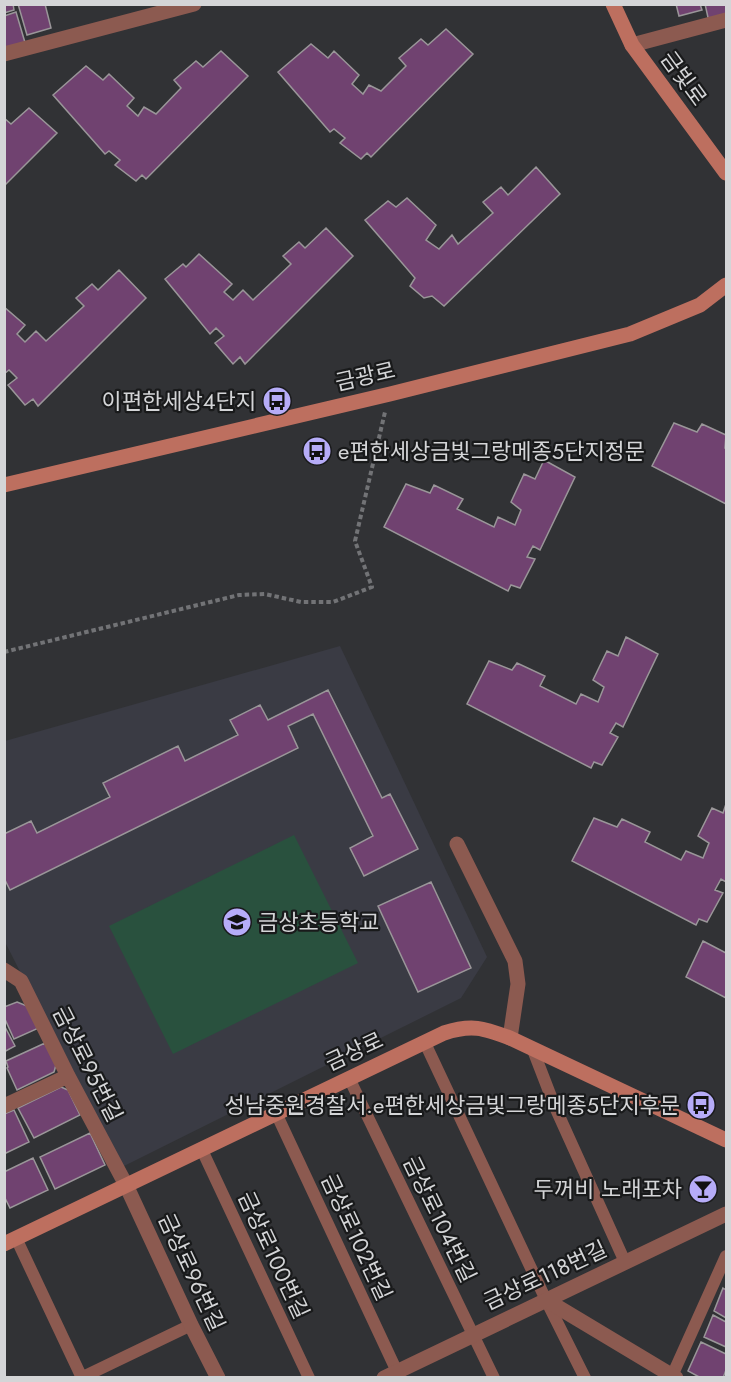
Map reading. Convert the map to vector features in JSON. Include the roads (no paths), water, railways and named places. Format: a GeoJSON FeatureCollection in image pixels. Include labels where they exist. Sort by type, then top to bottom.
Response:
{"type":"FeatureCollection","features":[{"type":"Feature","properties":{"kind":"street"},"geometry":{"type":"LineString","coordinates":[[4,54],[194,4]]}},
{"type":"Feature","properties":{"kind":"street","name":"금빛로"},"geometry":{"type":"LineString","coordinates":[[613,4],[632,45],[726,173]]}},
{"type":"Feature","properties":{"kind":"street"},"geometry":{"type":"LineString","coordinates":[[632,45],[726,20]]}},
{"type":"Feature","properties":{"kind":"street","name":"금광로"},"geometry":{"type":"LineString","coordinates":[[4,485],[390,394],[630,334],[700,305],[726,285]]}},
{"type":"Feature","properties":{"kind":"street"},"geometry":{"type":"LineString","coordinates":[[458,844],[514,961],[518,984],[510,1038]]}},
{"type":"Feature","properties":{"kind":"street"},"geometry":{"type":"LineString","coordinates":[[4,970],[21,981]]}},
{"type":"Feature","properties":{"kind":"street"},"geometry":{"type":"LineString","coordinates":[[4,989],[21,981]]}},
{"type":"Feature","properties":{"kind":"street","name":"금상로95번길"},"geometry":{"type":"LineString","coordinates":[[21,981],[126,1185]]}},
{"type":"Feature","properties":{"kind":"street","name":"금상로"},"geometry":{"type":"LineString","coordinates":[[10,1241],[444,1033],[461,1028],[485,1029],[510,1038],[726,1140]]}},
{"type":"Feature","properties":{"kind":"street"},"geometry":{"type":"LineString","coordinates":[[4,1106],[68,1076]]}},
{"type":"Feature","properties":{"kind":"street","name":"금상로96번길"},"geometry":{"type":"LineString","coordinates":[[126,1185],[191,1325],[218,1377]]}},
{"type":"Feature","properties":{"kind":"street","name":"금상로118번길"},"geometry":{"type":"LineString","coordinates":[[394,1375],[726,1214]]}},
{"type":"Feature","properties":{"kind":"street"},"geometry":{"type":"LineString","coordinates":[[546,1300],[673,1377]]}},
{"type":"Feature","properties":{"kind":"lane"},"geometry":{"type":"LineString","coordinates":[[425,1043],[546,1300],[585,1377]]}},
{"type":"Feature","properties":{"kind":"lane"},"geometry":{"type":"LineString","coordinates":[[533,1050],[555,1107],[626,1262]]}},
{"type":"Feature","properties":{"kind":"lane","name":"금상로104번길"},"geometry":{"type":"LineString","coordinates":[[349,1078],[494,1377]]}},
{"type":"Feature","properties":{"kind":"lane","name":"금상로102번길"},"geometry":{"type":"LineString","coordinates":[[276,1113],[394,1375]]}},
{"type":"Feature","properties":{"kind":"lane","name":"금상로100번길"},"geometry":{"type":"LineString","coordinates":[[202,1150],[309,1377]]}},
{"type":"Feature","properties":{"kind":"lane"},"geometry":{"type":"LineString","coordinates":[[10,1241],[82,1377],[191,1325]]}},
{"type":"Feature","properties":{"kind":"lane"},"geometry":{"type":"LineString","coordinates":[[673,1377],[726,1256]]}},
{"type":"Feature","properties":{"kind":"place","name":"이편한세상4단지"},"geometry":{"type":"Point","coordinates":[277,401]}},
{"type":"Feature","properties":{"kind":"place","name":"e편한세상금빛그랑메종5단지정문"},"geometry":{"type":"Point","coordinates":[317,451]}},
{"type":"Feature","properties":{"kind":"place","name":"금상초등학교"},"geometry":{"type":"Point","coordinates":[237,922]}},
{"type":"Feature","properties":{"kind":"place","name":"성남중원경찰서.e편한세상금빛그랑메종5단지후문"},"geometry":{"type":"Point","coordinates":[701,1105]}},
{"type":"Feature","properties":{"kind":"place","name":"두꺼비 노래포차"},"geometry":{"type":"Point","coordinates":[703,1189]}}]}
